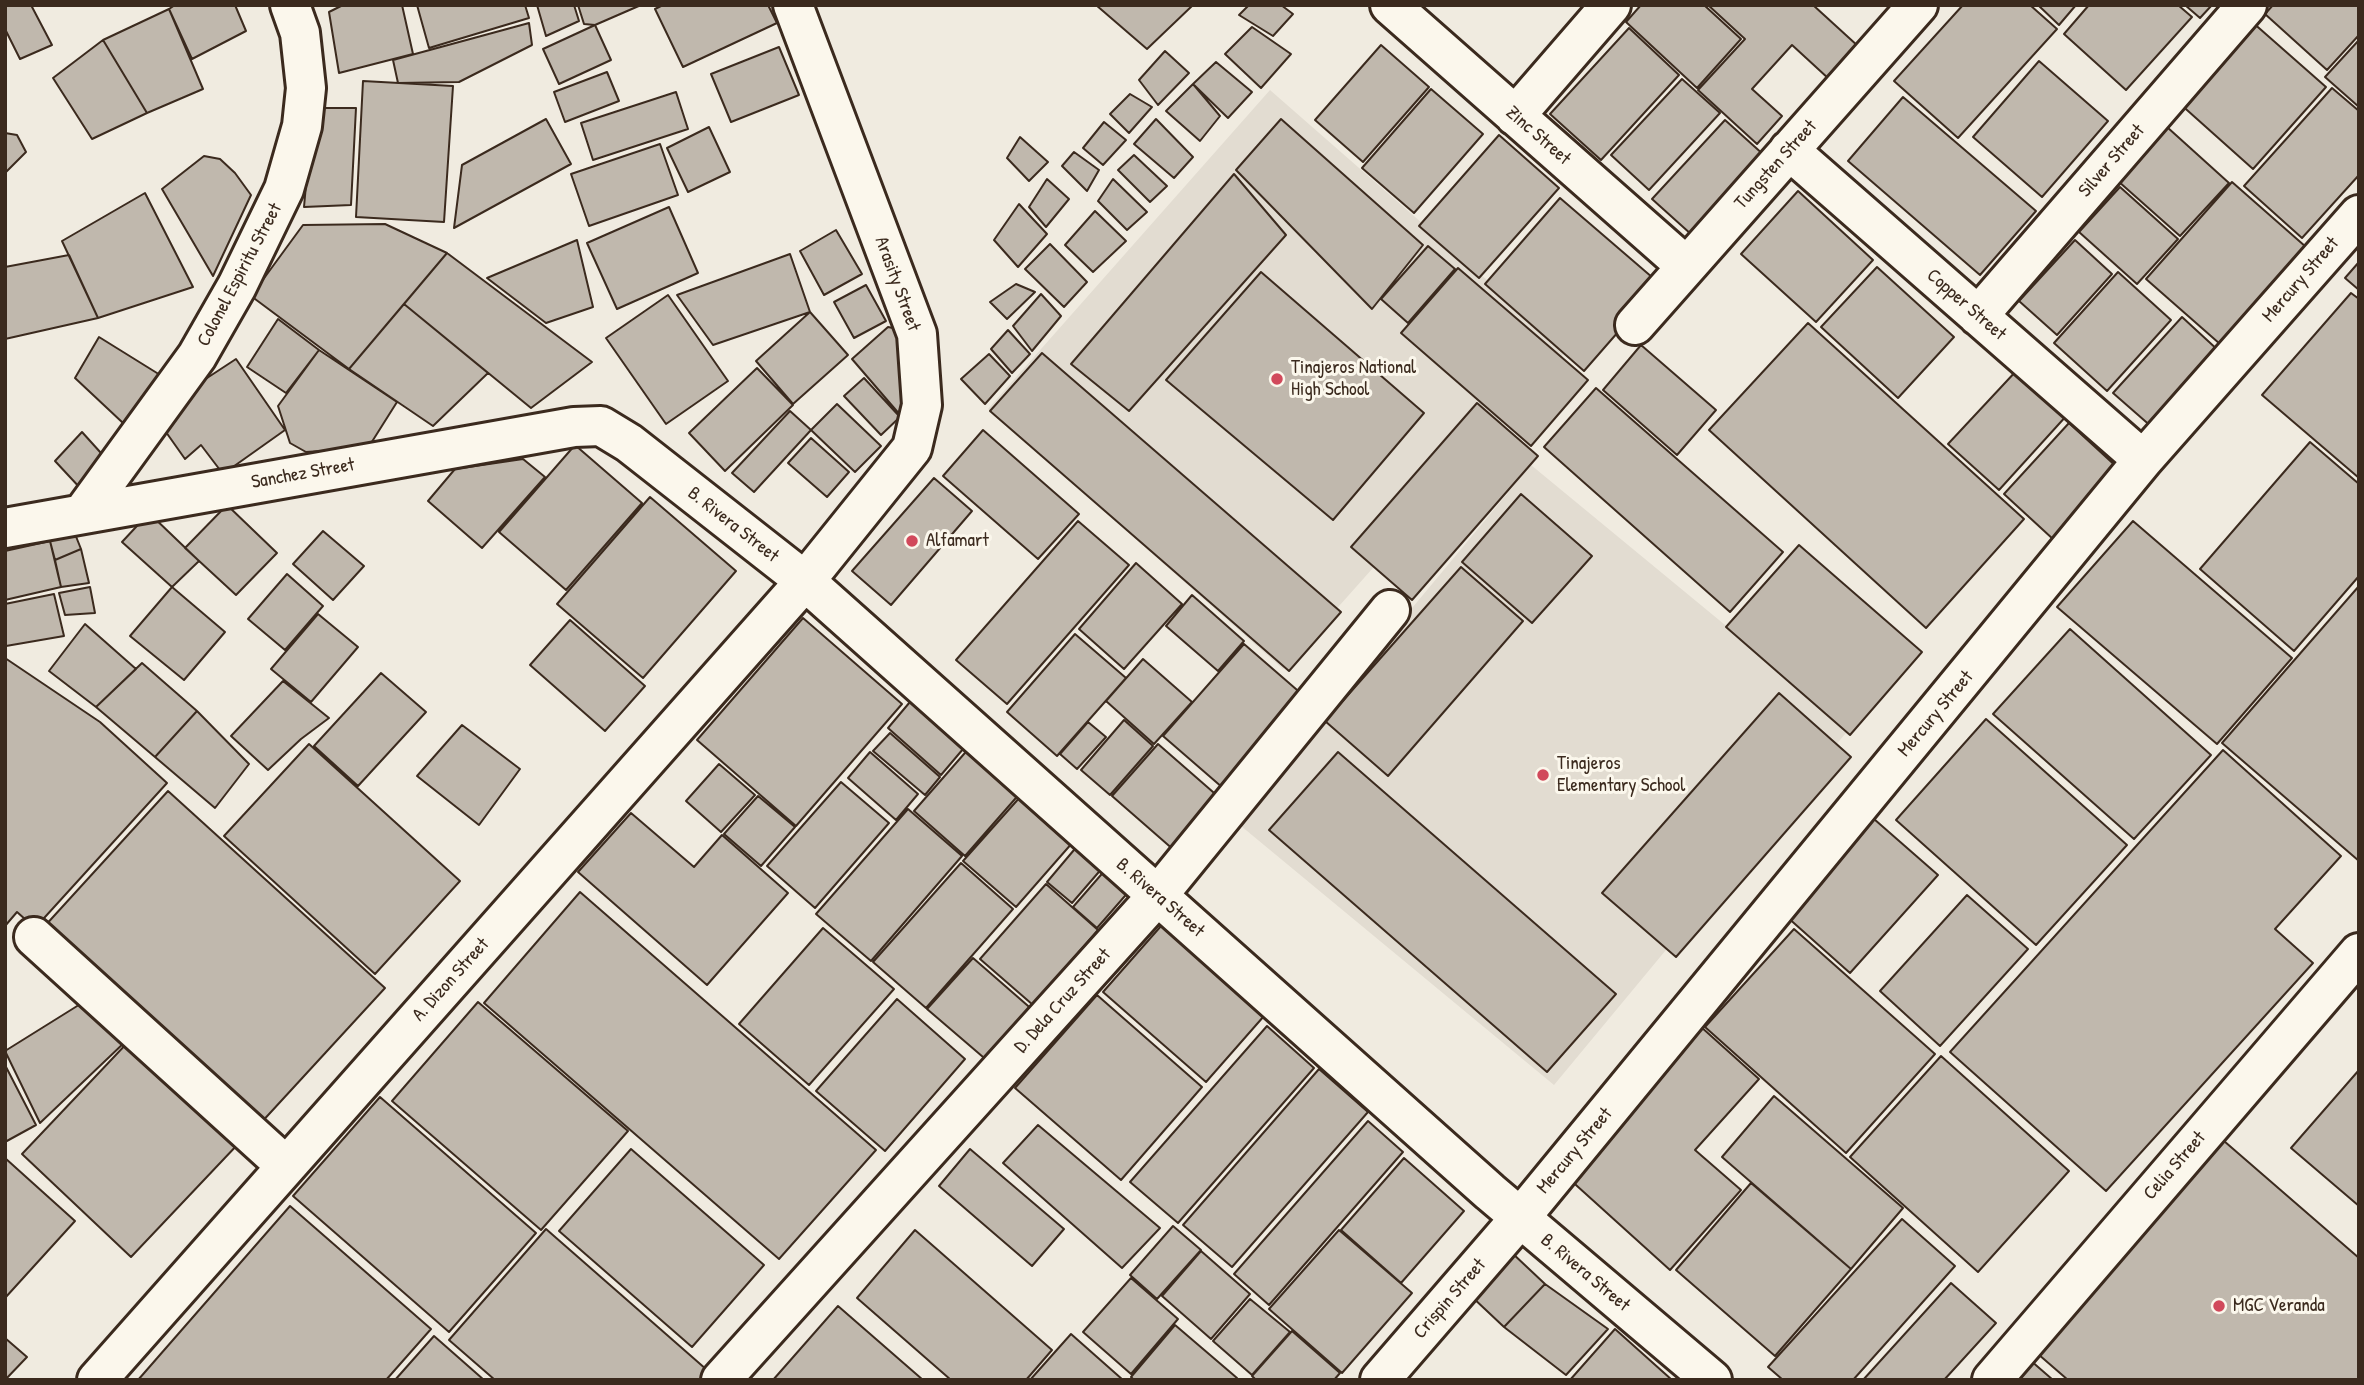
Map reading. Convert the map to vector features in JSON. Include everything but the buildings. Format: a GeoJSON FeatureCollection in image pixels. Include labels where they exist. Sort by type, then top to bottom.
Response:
{"type":"FeatureCollection","features":[{"type":"Feature","properties":{"kind":"street","name":"Colonel Espiritu Street"},"geometry":{"type":"LineString","coordinates":[[83,513],[197,356],[237,286],[284,189],[302,126],[306,88],[300,33],[290,5]]}},
{"type":"Feature","properties":{"kind":"street","name":"Arasity Street"},"geometry":{"type":"LineString","coordinates":[[793,5],[917,334],[922,405],[912,448],[804,581]]}},
{"type":"Feature","properties":{"kind":"street","name":"Zinc Street"},"geometry":{"type":"LineString","coordinates":[[1390,5],[1686,266]]}},
{"type":"Feature","properties":{"kind":"street"},"geometry":{"type":"LineString","coordinates":[[1515,116],[1611,5]]}},
{"type":"Feature","properties":{"kind":"street","name":"Tungsten Street"},"geometry":{"type":"LineString","coordinates":[[1635,325],[1918,5]]}},
{"type":"Feature","properties":{"kind":"street","name":"Silver Street"},"geometry":{"type":"LineString","coordinates":[[1978,316],[2247,5]]}},
{"type":"Feature","properties":{"kind":"street","name":"Copper Street"},"geometry":{"type":"LineString","coordinates":[[1789,150],[2143,460]]}},
{"type":"Feature","properties":{"kind":"street","name":"Mercury Street"},"geometry":{"type":"LineString","coordinates":[[1520,1218],[2143,460],[2359,215]]}},
{"type":"Feature","properties":{"kind":"street","name":"Sanchez Street"},"geometry":{"type":"LineString","coordinates":[[5,528],[560,429],[601,426]]}},
{"type":"Feature","properties":{"kind":"street","name":"B. Rivera Street"},"geometry":{"type":"LineString","coordinates":[[601,426],[629,443],[804,581],[1520,1218],[1712,1380]]}},
{"type":"Feature","properties":{"kind":"street","name":"A. Dizon Street"},"geometry":{"type":"LineString","coordinates":[[97,1380],[804,581]]}},
{"type":"Feature","properties":{"kind":"street","name":"D. Dela Cruz Street"},"geometry":{"type":"LineString","coordinates":[[721,1380],[1158,895],[1391,610]]}},
{"type":"Feature","properties":{"kind":"street"},"geometry":{"type":"LineString","coordinates":[[34,937],[286,1166]]}},
{"type":"Feature","properties":{"kind":"street","name":"Celia Street"},"geometry":{"type":"LineString","coordinates":[[1992,1380],[2359,953]]}},
{"type":"Feature","properties":{"kind":"street","name":"Crispin Street"},"geometry":{"type":"LineString","coordinates":[[1380,1380],[1520,1218]]}},
{"type":"Feature","properties":{"kind":"shaded area","name":"Tinajeros National High School"},"geometry":{"type":"Polygon","coordinates":[[[1270,90],[1567,350],[1283,669],[988,409],[1270,90]]]}},
{"type":"Feature","properties":{"kind":"shaded area","name":"Tinajeros Elementary School"},"geometry":{"type":"Polygon","coordinates":[[[1531,465],[1850,728],[1554,1085],[1235,821],[1531,465]]]}},
{"type":"Feature","properties":{"kind":"place","name":"Tinajeros National High School"},"geometry":{"type":"Point","coordinates":[1277,379]}},
{"type":"Feature","properties":{"kind":"place","name":"Alfamart"},"geometry":{"type":"Point","coordinates":[912,541]}},
{"type":"Feature","properties":{"kind":"place","name":"Tinajeros Elementary School"},"geometry":{"type":"Point","coordinates":[1543,775]}},
{"type":"Feature","properties":{"kind":"place","name":"MGC Veranda"},"geometry":{"type":"Point","coordinates":[2219,1306]}}]}
